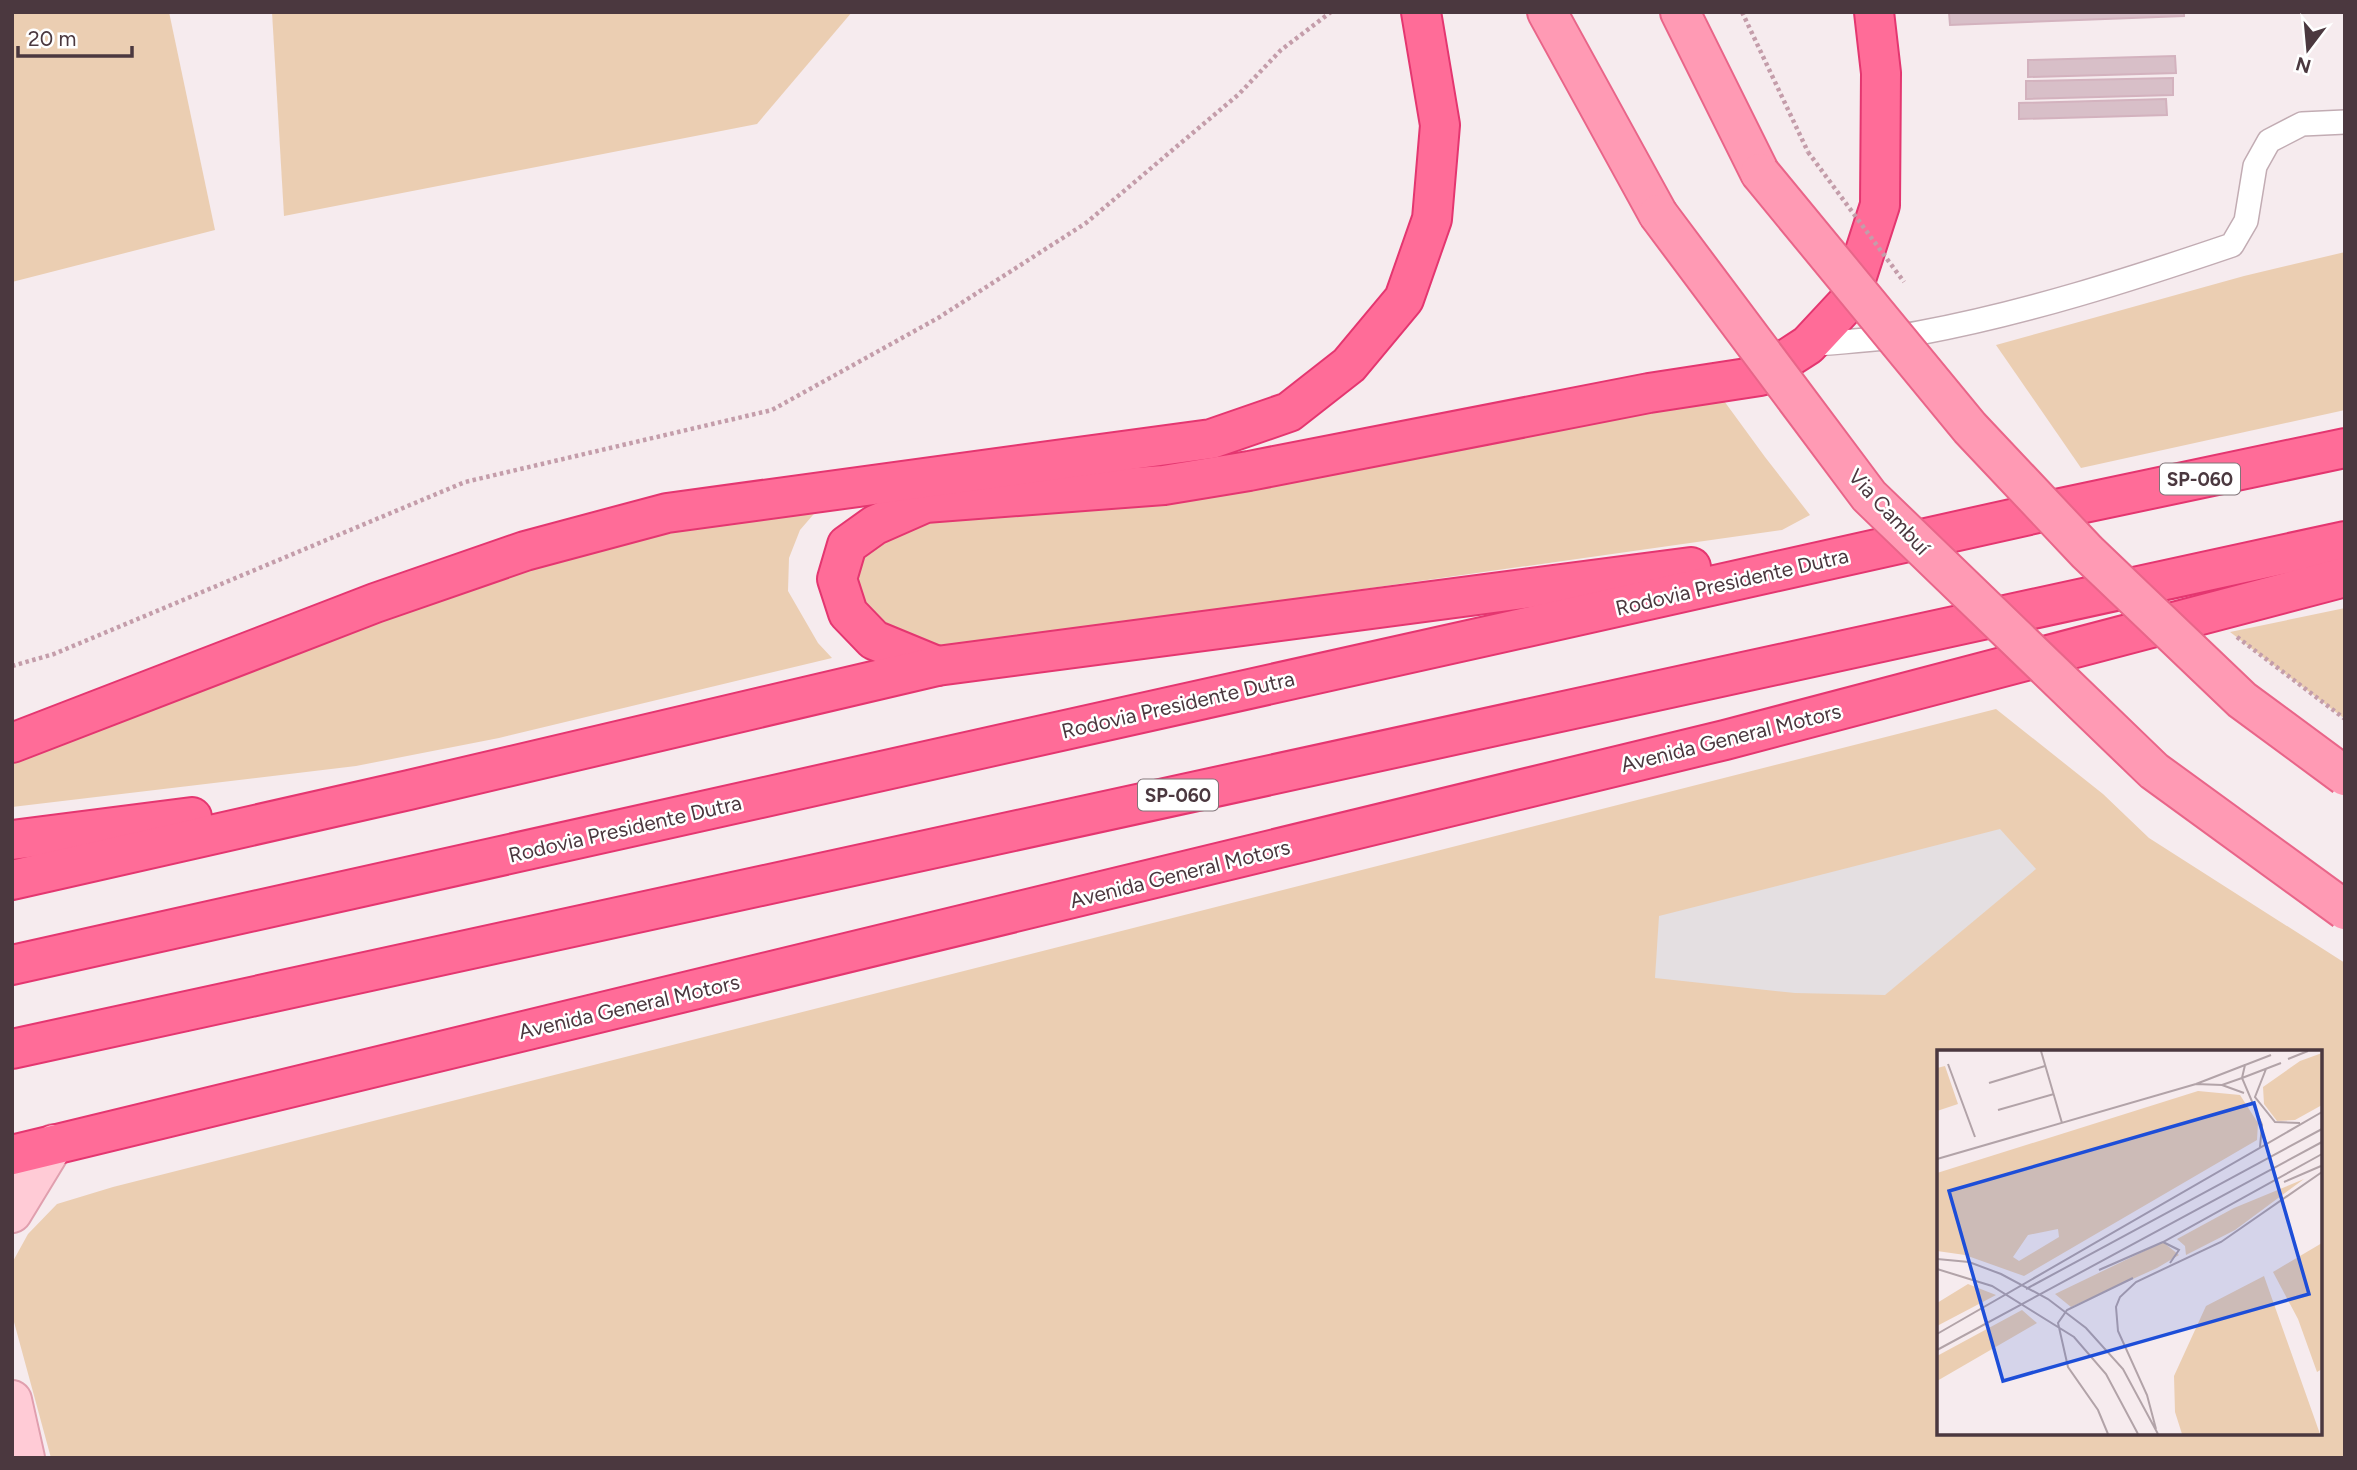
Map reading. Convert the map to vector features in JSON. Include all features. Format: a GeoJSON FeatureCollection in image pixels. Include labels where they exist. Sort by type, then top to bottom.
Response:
{"type":"FeatureCollection","features":[{"type":"Feature","properties":{"kind":"highway"},"geometry":{"type":"LineString","coordinates":[[12,743],[375,603],[525,551],[667,513],[1211,439],[1289,412],[1349,365],[1404,299],[1432,219],[1440,125],[1421,12]]}},
{"type":"Feature","properties":{"kind":"highway"},"geometry":{"type":"LineString","coordinates":[[937,666],[874,640],[848,613],[837,579],[847,545],[875,525],[925,503],[1164,485],[1249,471],[1636,396],[1760,376],[1808,345],[1849,301],[1880,205],[1881,74],[1874,12]]}},
{"type":"Feature","properties":{"kind":"highway","name":"Rodovia Presidente Dutra"},"geometry":{"type":"LineString","coordinates":[[12,965],[2056,509],[2345,448]]}},
{"type":"Feature","properties":{"kind":"highway"},"geometry":{"type":"LineString","coordinates":[[12,880],[937,666],[1660,572],[2056,509]]}},
{"type":"Feature","properties":{"kind":"highway","name":"SP-060"},"geometry":{"type":"LineString","coordinates":[[12,1049],[2345,541]]}},
{"type":"Feature","properties":{"kind":"highway","name":"Avenida General Motors"},"geometry":{"type":"LineString","coordinates":[[12,1155],[1008,916],[1725,740],[2345,577]]}},
{"type":"Feature","properties":{"kind":"highway"},"geometry":{"type":"LineString","coordinates":[[12,840],[409,790]]}},
{"type":"Feature","properties":{"kind":"main road","name":"Via Cambuí"},"geometry":{"type":"LineString","coordinates":[[1547,12],[1658,214],[1868,496],[2154,771],[2345,910]]}},
{"type":"Feature","properties":{"kind":"main road"},"geometry":{"type":"LineString","coordinates":[[1680,12],[1760,173],[1970,428],[2087,552],[2242,700],[2345,776]]}},
{"type":"Feature","properties":{"kind":"main road"},"geometry":{"type":"LineString","coordinates":[[12,1213],[54,1144]]}},
{"type":"Feature","properties":{"kind":"main road"},"geometry":{"type":"LineString","coordinates":[[12,1400],[25,1458]]}},
{"type":"Feature","properties":{"kind":"lane"},"geometry":{"type":"LineString","coordinates":[[1808,345],[1917,334],[2021,311],[2133,279],[2232,245],[2246,221],[2255,166],[2269,141],[2302,124],[2345,122]]}},
{"type":"Feature","properties":{"kind":"path"},"geometry":{"type":"LineString","coordinates":[[12,666],[54,653],[465,482],[772,410],[938,318],[1086,223],[1239,94],[1281,50],[1331,12]]}},
{"type":"Feature","properties":{"kind":"path"},"geometry":{"type":"LineString","coordinates":[[1742,12],[1808,152],[1910,290]]}},
{"type":"Feature","properties":{"kind":"path"},"geometry":{"type":"LineString","coordinates":[[2231,632],[2345,719]]}},
{"type":"Feature","properties":{"kind":"shaded area"},"geometry":{"type":"Polygon","coordinates":[[[12,12],[169,12],[215,230],[12,282],[12,12]]]}},
{"type":"Feature","properties":{"kind":"shaded area"},"geometry":{"type":"Polygon","coordinates":[[[272,12],[852,12],[757,124],[284,216],[272,12]]]}},
{"type":"Feature","properties":{"kind":"shaded area"},"geometry":{"type":"Polygon","coordinates":[[[2345,252],[2345,410],[2081,468],[1996,345],[2244,276],[2345,252]]]}},
{"type":"Feature","properties":{"kind":"shaded area"},"geometry":{"type":"Polygon","coordinates":[[[1719,394],[1810,515],[1782,530],[1307,597],[1035,640],[937,666],[874,640],[847,545],[875,525],[1719,394]]]}},
{"type":"Feature","properties":{"kind":"shaded area"},"geometry":{"type":"Polygon","coordinates":[[[819,508],[800,530],[789,558],[788,591],[818,643],[832,658],[499,738],[356,766],[12,807],[12,751],[673,517],[819,508]]]}},
{"type":"Feature","properties":{"kind":"shaded area"},"geometry":{"type":"Polygon","coordinates":[[[2345,608],[2345,719],[2230,632],[2345,608]]]}},
{"type":"Feature","properties":{"kind":"shaded area"},"geometry":{"type":"Polygon","coordinates":[[[1996,709],[2103,794],[2149,838],[2345,963],[2345,1458],[51,1458],[14,1322],[12,1263],[28,1234],[57,1204],[113,1187],[1996,709]]]}},
{"type":"Feature","properties":{"kind":"shaded area"},"geometry":{"type":"Polygon","coordinates":[[[2000,829],[2036,869],[1885,995],[1795,993],[1655,978],[1659,916],[2000,829]]]}},
{"type":"Feature","properties":{"kind":"building"},"geometry":{"type":"Polygon","coordinates":[[[1949,12],[2184,12],[2184,16],[1950,25],[1949,12]]]}},
{"type":"Feature","properties":{"kind":"building"},"geometry":{"type":"Polygon","coordinates":[[[2175,56],[2176,73],[2028,77],[2028,60],[2175,56]]]}},
{"type":"Feature","properties":{"kind":"building"},"geometry":{"type":"Polygon","coordinates":[[[2173,78],[2173,95],[2026,99],[2026,81],[2173,78]]]}},
{"type":"Feature","properties":{"kind":"building"},"geometry":{"type":"Polygon","coordinates":[[[2166,99],[2167,115],[2019,119],[2019,103],[2166,99]]]}}]}
